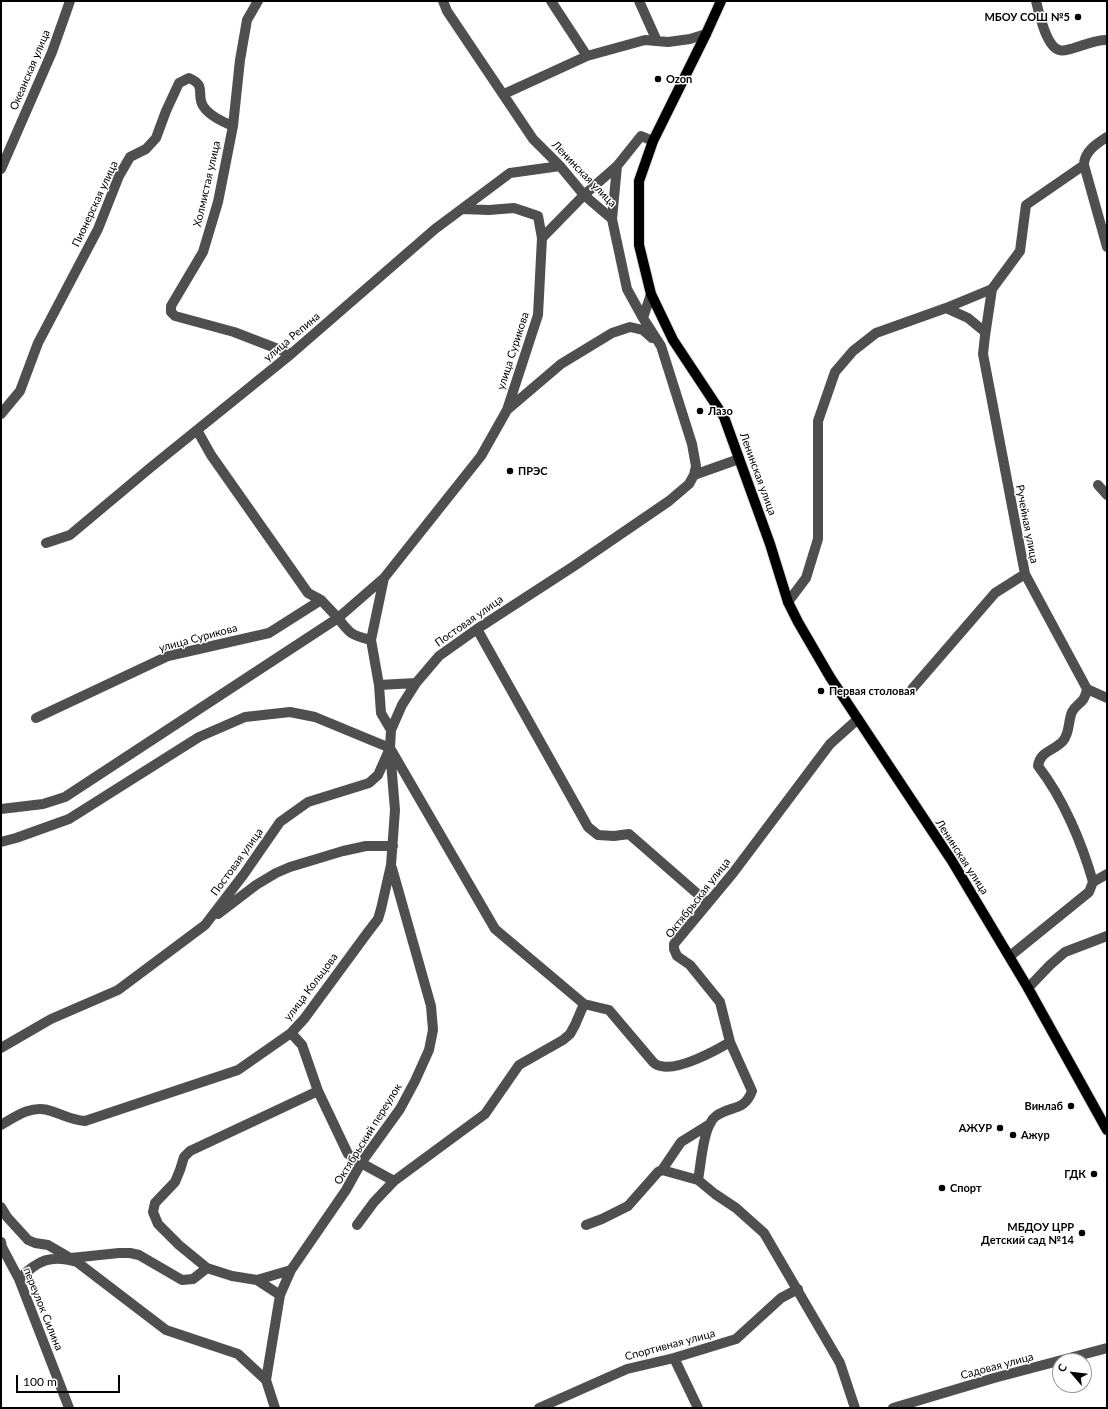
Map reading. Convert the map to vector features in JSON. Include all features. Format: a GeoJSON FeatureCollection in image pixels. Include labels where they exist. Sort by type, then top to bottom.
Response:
{"type":"FeatureCollection","features":[{"type":"Feature","properties":{"kind":"main road","name":"Ленинская улица"},"geometry":{"type":"LineString","coordinates":[[721,1],[653,141],[639,181],[639,245],[651,294],[672,340],[724,417],[770,544],[788,602],[830,677],[952,861],[1010,956],[1107,1130]]}},
{"type":"Feature","properties":{"kind":"street","name":"Океанская улица"},"geometry":{"type":"LineString","coordinates":[[1,169],[52,52],[70,1]]}},
{"type":"Feature","properties":{"kind":"street","name":"Холмистая улица"},"geometry":{"type":"LineString","coordinates":[[258,1],[247,20],[240,60],[233,126],[218,202],[202,252],[171,306],[171,312],[175,316],[234,332],[291,354]]}},
{"type":"Feature","properties":{"kind":"street","name":"Ленинская улица"},"geometry":{"type":"LineString","coordinates":[[443,1],[447,11],[533,139],[560,166],[584,195],[612,219],[626,289],[642,318],[661,346]]}},
{"type":"Feature","properties":{"kind":"street"},"geometry":{"type":"LineString","coordinates":[[551,1],[587,56]]}},
{"type":"Feature","properties":{"kind":"street"},"geometry":{"type":"LineString","coordinates":[[639,1],[657,41]]}},
{"type":"Feature","properties":{"kind":"street"},"geometry":{"type":"LineString","coordinates":[[1036,1],[1047,37],[1054,48],[1065,51],[1093,42],[1107,40]]}},
{"type":"Feature","properties":{"kind":"street"},"geometry":{"type":"LineString","coordinates":[[504,94],[587,56],[644,40],[668,42],[690,39],[706,34]]}},
{"type":"Feature","properties":{"kind":"street","name":"Пионерская улица"},"geometry":{"type":"LineString","coordinates":[[1,414],[20,391],[38,343],[98,229],[118,176],[130,157],[146,149],[156,138],[179,83],[189,78],[195,81],[201,89],[202,104],[215,118],[233,126]]}},
{"type":"Feature","properties":{"kind":"street"},"geometry":{"type":"LineString","coordinates":[[542,238],[584,195],[618,166],[641,136],[653,141]]}},
{"type":"Feature","properties":{"kind":"street"},"geometry":{"type":"LineString","coordinates":[[1107,137],[1087,153],[1084,160],[1084,165],[1107,247]]}},
{"type":"Feature","properties":{"kind":"street","name":"Ручейная улица"},"geometry":{"type":"LineString","coordinates":[[1084,165],[1026,204],[1020,251],[992,289],[983,354],[1024,574],[1087,689]]}},
{"type":"Feature","properties":{"kind":"street","name":"улица Репина"},"geometry":{"type":"LineString","coordinates":[[46,543],[70,535],[291,354],[435,229],[510,173],[560,166]]}},
{"type":"Feature","properties":{"kind":"street"},"geometry":{"type":"LineString","coordinates":[[612,219],[618,166]]}},
{"type":"Feature","properties":{"kind":"street","name":"улица Сурикова"},"geometry":{"type":"LineString","coordinates":[[1,809],[42,804],[65,797],[338,618],[384,578],[481,456],[507,410],[538,315],[542,238],[538,216],[514,208],[489,210],[462,209]]}},
{"type":"Feature","properties":{"kind":"street"},"geometry":{"type":"LineString","coordinates":[[788,602],[806,578],[818,539],[818,421],[835,372],[852,351],[876,333],[946,308],[992,289]]}},
{"type":"Feature","properties":{"kind":"street"},"geometry":{"type":"LineString","coordinates":[[642,318],[651,294]]}},
{"type":"Feature","properties":{"kind":"street"},"geometry":{"type":"LineString","coordinates":[[946,308],[968,318],[985,332]]}},
{"type":"Feature","properties":{"kind":"street","name":"улица Сурикова"},"geometry":{"type":"LineString","coordinates":[[507,410],[561,364],[612,333],[630,327],[643,330],[661,346]]}},
{"type":"Feature","properties":{"kind":"street"},"geometry":{"type":"LineString","coordinates":[[672,340],[661,346],[692,444],[696,466],[694,475]]}},
{"type":"Feature","properties":{"kind":"street"},"geometry":{"type":"LineString","coordinates":[[197,430],[211,455],[308,593],[321,600],[338,618],[348,632],[371,640]]}},
{"type":"Feature","properties":{"kind":"street"},"geometry":{"type":"LineString","coordinates":[[694,475],[739,459]]}},
{"type":"Feature","properties":{"kind":"street","name":"Постовая улица"},"geometry":{"type":"LineString","coordinates":[[1,1048],[51,1019],[118,990],[205,925],[244,874],[280,822],[308,802],[369,783],[378,774],[390,748],[391,730],[402,705],[416,683],[440,656],[477,629],[574,566],[669,501],[689,484],[694,475]]}},
{"type":"Feature","properties":{"kind":"street"},"geometry":{"type":"LineString","coordinates":[[1098,485],[1107,495]]}},
{"type":"Feature","properties":{"kind":"street"},"geometry":{"type":"LineString","coordinates":[[912,689],[994,593],[1024,574]]}},
{"type":"Feature","properties":{"kind":"street"},"geometry":{"type":"LineString","coordinates":[[384,578],[371,640],[379,685],[382,713],[391,730]]}},
{"type":"Feature","properties":{"kind":"street","name":"улица Сурикова"},"geometry":{"type":"LineString","coordinates":[[36,718],[168,656],[269,633],[321,600]]}},
{"type":"Feature","properties":{"kind":"street"},"geometry":{"type":"LineString","coordinates":[[477,629],[588,827],[598,835],[614,836],[629,834],[708,903]]}},
{"type":"Feature","properties":{"kind":"street"},"geometry":{"type":"LineString","coordinates":[[379,685],[416,683]]}},
{"type":"Feature","properties":{"kind":"street"},"geometry":{"type":"LineString","coordinates":[[1093,882],[1081,846],[1059,799],[1038,766],[1038,761],[1042,756],[1060,744],[1066,737],[1072,711],[1083,701],[1087,689],[1107,698]]}},
{"type":"Feature","properties":{"kind":"street"},"geometry":{"type":"LineString","coordinates":[[1,842],[69,819],[199,737],[245,717],[290,712],[316,717],[390,748],[495,928],[584,1004],[609,1010],[653,1062],[659,1066],[666,1067],[680,1065],[712,1052],[730,1042]]}},
{"type":"Feature","properties":{"kind":"street","name":"Октябрьская улица"},"geometry":{"type":"LineString","coordinates":[[710,1124],[715,1116],[745,1104],[752,1091],[730,1042],[720,1002],[690,965],[677,956],[674,949],[674,944],[733,873],[830,744],[858,719]]}},
{"type":"Feature","properties":{"kind":"street","name":"улица Кольцова"},"geometry":{"type":"LineString","coordinates":[[1,1125],[18,1115],[36,1108],[50,1110],[73,1120],[85,1121],[238,1070],[291,1033],[304,1019],[378,919],[391,866],[393,846],[395,810],[390,748]]}},
{"type":"Feature","properties":{"kind":"street","name":"Постовая улица"},"geometry":{"type":"LineString","coordinates":[[213,914],[218,914],[256,884],[290,867],[343,850],[366,846],[393,846]]}},
{"type":"Feature","properties":{"kind":"street","name":"Октябрьский переулок"},"geometry":{"type":"LineString","coordinates":[[266,1380],[280,1295],[291,1270],[346,1190],[361,1164],[400,1109],[429,1050],[433,1030],[430,1006],[391,866]]}},
{"type":"Feature","properties":{"kind":"street"},"geometry":{"type":"LineString","coordinates":[[1010,956],[1089,892],[1093,882],[1107,874]]}},
{"type":"Feature","properties":{"kind":"street"},"geometry":{"type":"LineString","coordinates":[[1028,988],[1065,952],[1107,936]]}},
{"type":"Feature","properties":{"kind":"street"},"geometry":{"type":"LineString","coordinates":[[357,1225],[374,1202],[394,1181],[485,1114],[519,1065],[563,1040],[570,1034],[584,1004]]}},
{"type":"Feature","properties":{"kind":"street"},"geometry":{"type":"LineString","coordinates":[[291,1033],[302,1045],[318,1091],[348,1154],[361,1164],[394,1181]]}},
{"type":"Feature","properties":{"kind":"street"},"geometry":{"type":"LineString","coordinates":[[280,1295],[257,1280],[232,1276],[207,1268],[179,1245],[158,1224],[153,1212],[155,1203],[175,1182],[184,1157],[190,1151],[318,1091]]}},
{"type":"Feature","properties":{"kind":"street"},"geometry":{"type":"LineString","coordinates":[[586,1225],[628,1206],[658,1172],[662,1170],[681,1142],[710,1124]]}},
{"type":"Feature","properties":{"kind":"street"},"geometry":{"type":"LineString","coordinates":[[698,1180],[702,1161],[703,1144],[710,1124]]}},
{"type":"Feature","properties":{"kind":"street"},"geometry":{"type":"LineString","coordinates":[[662,1170],[698,1180],[736,1208],[764,1234],[840,1363],[855,1408]]}},
{"type":"Feature","properties":{"kind":"street"},"geometry":{"type":"LineString","coordinates":[[1,1207],[7,1217],[28,1240],[35,1243],[48,1245],[74,1260],[166,1330],[238,1354],[266,1380],[275,1408]]}},
{"type":"Feature","properties":{"kind":"street","name":"переулок Силина"},"geometry":{"type":"LineString","coordinates":[[1,1242],[2,1247],[19,1279],[69,1408]]}},
{"type":"Feature","properties":{"kind":"street"},"geometry":{"type":"LineString","coordinates":[[19,1279],[37,1263],[46,1259],[74,1260],[119,1253],[130,1253],[139,1256],[182,1280],[193,1279],[207,1268]]}},
{"type":"Feature","properties":{"kind":"street"},"geometry":{"type":"LineString","coordinates":[[257,1280],[291,1270]]}},
{"type":"Feature","properties":{"kind":"street","name":"Спортивная улица"},"geometry":{"type":"LineString","coordinates":[[539,1408],[626,1369],[674,1358],[736,1339],[781,1298],[798,1290]]}},
{"type":"Feature","properties":{"kind":"street","name":"Садовая улица"},"geometry":{"type":"LineString","coordinates":[[893,1408],[994,1378],[1107,1348]]}},
{"type":"Feature","properties":{"kind":"street"},"geometry":{"type":"LineString","coordinates":[[674,1358],[698,1408]]}},
{"type":"Feature","properties":{"kind":"place","name":"МБОУ СОШ №5"},"geometry":{"type":"Point","coordinates":[1078,17]}},
{"type":"Feature","properties":{"kind":"place","name":"Ozon"},"geometry":{"type":"Point","coordinates":[658,79]}},
{"type":"Feature","properties":{"kind":"place","name":"Лазо"},"geometry":{"type":"Point","coordinates":[700,411]}},
{"type":"Feature","properties":{"kind":"place","name":"ПРЭС"},"geometry":{"type":"Point","coordinates":[510,471]}},
{"type":"Feature","properties":{"kind":"place","name":"Первая столовая"},"geometry":{"type":"Point","coordinates":[821,691]}},
{"type":"Feature","properties":{"kind":"place","name":"Винлаб"},"geometry":{"type":"Point","coordinates":[1071,1106]}},
{"type":"Feature","properties":{"kind":"place","name":"АЖУР"},"geometry":{"type":"Point","coordinates":[1000,1128]}},
{"type":"Feature","properties":{"kind":"place","name":"Ажур"},"geometry":{"type":"Point","coordinates":[1013,1135]}},
{"type":"Feature","properties":{"kind":"place","name":"ГДК"},"geometry":{"type":"Point","coordinates":[1094,1174]}},
{"type":"Feature","properties":{"kind":"place","name":"Спорт"},"geometry":{"type":"Point","coordinates":[942,1188]}},
{"type":"Feature","properties":{"kind":"place","name":"МБДОУ ЦРР Детский сад №14"},"geometry":{"type":"Point","coordinates":[1082,1233]}}]}
